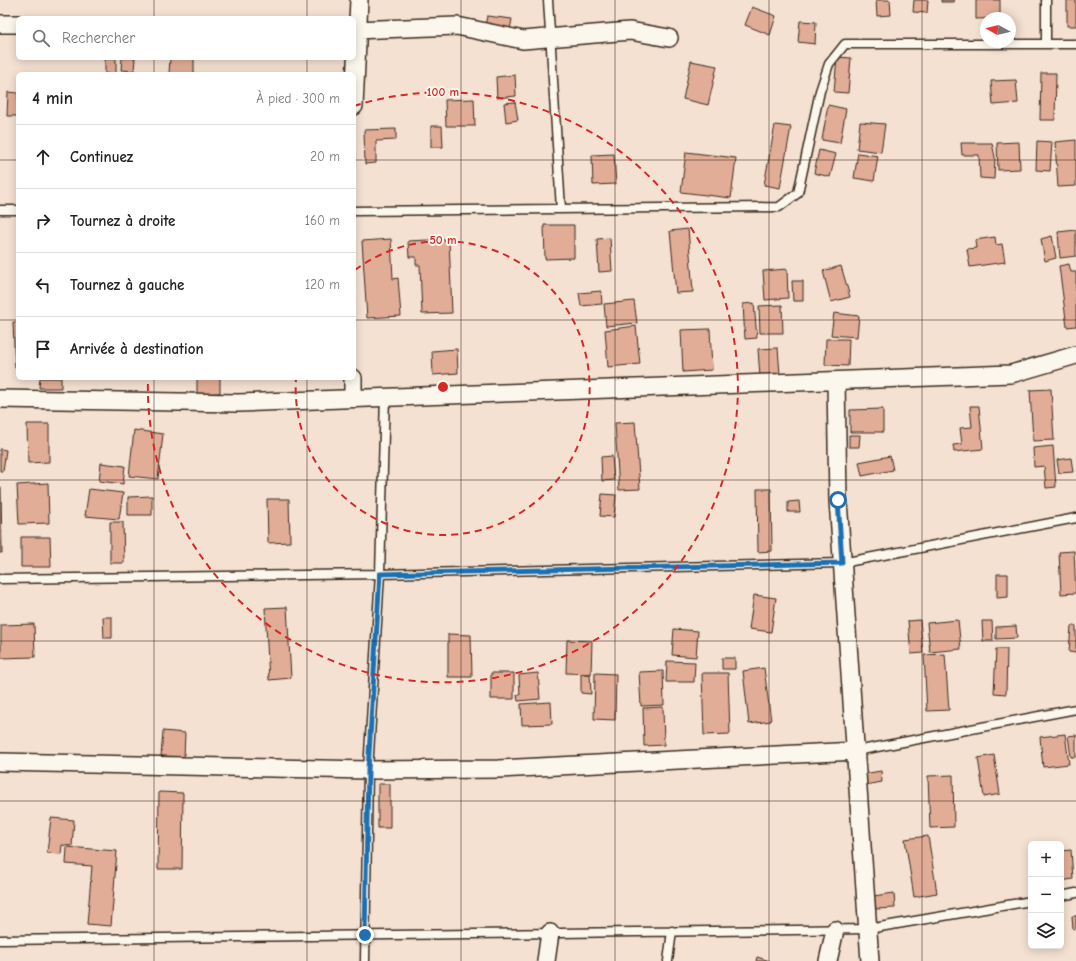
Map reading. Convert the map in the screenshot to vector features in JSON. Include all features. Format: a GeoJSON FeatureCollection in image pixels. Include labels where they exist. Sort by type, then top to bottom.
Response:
{"type":"FeatureCollection","features":[{"type":"Feature","properties":{"kind":"street"},"geometry":{"type":"LineString","coordinates":[[359,0],[356,30],[457,26],[523,40],[630,31],[669,38]]}},
{"type":"Feature","properties":{"kind":"street"},"geometry":{"type":"LineString","coordinates":[[0,24],[16,24]]}},
{"type":"Feature","properties":{"kind":"street"},"geometry":{"type":"LineString","coordinates":[[355,60],[355,72]]}},
{"type":"Feature","properties":{"kind":"street"},"geometry":{"type":"LineString","coordinates":[[0,399],[238,403],[385,396],[1011,374],[1076,355]]}},
{"type":"Feature","properties":{"kind":"street"},"geometry":{"type":"LineString","coordinates":[[353,380],[353,398]]}},
{"type":"Feature","properties":{"kind":"street"},"geometry":{"type":"LineString","coordinates":[[836,381],[838,500],[870,961]]}},
{"type":"Feature","properties":{"kind":"street"},"geometry":{"type":"LineString","coordinates":[[0,762],[368,770],[498,769],[856,751]]}},
{"type":"Feature","properties":{"kind":"street"},"geometry":{"type":"LineString","coordinates":[[828,961],[835,930]]}},
{"type":"Feature","properties":{"kind":"street"},"geometry":{"type":"LineString","coordinates":[[546,961],[550,933]]}},
{"type":"Feature","properties":{"kind":"lane"},"geometry":{"type":"LineString","coordinates":[[548,0],[561,209]]}},
{"type":"Feature","properties":{"kind":"lane"},"geometry":{"type":"LineString","coordinates":[[1046,0],[1046,44]]}},
{"type":"Feature","properties":{"kind":"lane"},"geometry":{"type":"LineString","coordinates":[[356,211],[779,207],[798,193],[820,91],[829,64],[845,44],[1076,44]]}},
{"type":"Feature","properties":{"kind":"lane"},"geometry":{"type":"LineString","coordinates":[[0,210],[16,210]]}},
{"type":"Feature","properties":{"kind":"lane"},"geometry":{"type":"LineString","coordinates":[[365,961],[368,770],[380,574],[385,396]]}},
{"type":"Feature","properties":{"kind":"lane"},"geometry":{"type":"LineString","coordinates":[[0,579],[380,574],[842,563],[1076,518]]}},
{"type":"Feature","properties":{"kind":"lane"},"geometry":{"type":"LineString","coordinates":[[856,751],[1076,709]]}},
{"type":"Feature","properties":{"kind":"lane"},"geometry":{"type":"LineString","coordinates":[[1064,895],[1076,893]]}},
{"type":"Feature","properties":{"kind":"lane"},"geometry":{"type":"LineString","coordinates":[[0,940],[868,929],[1028,902]]}},
{"type":"Feature","properties":{"kind":"lane"},"geometry":{"type":"LineString","coordinates":[[668,961],[672,932]]}},
{"type":"Feature","properties":{"kind":"building"},"geometry":{"type":"Polygon","coordinates":[[[876,0],[890,0],[891,15],[877,16],[876,0]]]}},
{"type":"Feature","properties":{"kind":"building"},"geometry":{"type":"Polygon","coordinates":[[[914,0],[928,0],[927,13],[913,12],[914,0]]]}},
{"type":"Feature","properties":{"kind":"building"},"geometry":{"type":"Polygon","coordinates":[[[941,0],[954,0],[954,2],[941,2],[941,0]]]}},
{"type":"Feature","properties":{"kind":"building"},"geometry":{"type":"Polygon","coordinates":[[[976,0],[1000,0],[1000,12],[980,12],[980,19],[976,19],[976,0]]]}},
{"type":"Feature","properties":{"kind":"building"},"geometry":{"type":"Polygon","coordinates":[[[1067,0],[1076,0],[1076,26],[1067,26],[1067,0]]]}},
{"type":"Feature","properties":{"kind":"building"},"geometry":{"type":"Polygon","coordinates":[[[752,7],[776,16],[770,35],[745,25],[752,7]]]}},
{"type":"Feature","properties":{"kind":"building"},"geometry":{"type":"Polygon","coordinates":[[[487,16],[512,19],[510,30],[485,26],[487,16]]]}},
{"type":"Feature","properties":{"kind":"building"},"geometry":{"type":"Polygon","coordinates":[[[800,21],[816,22],[815,44],[798,42],[800,21]]]}},
{"type":"Feature","properties":{"kind":"building"},"geometry":{"type":"Polygon","coordinates":[[[837,57],[851,58],[848,93],[834,92],[837,57]]]}},
{"type":"Feature","properties":{"kind":"building"},"geometry":{"type":"Polygon","coordinates":[[[105,60],[116,60],[116,72],[105,72],[105,60]]]}},
{"type":"Feature","properties":{"kind":"building"},"geometry":{"type":"Polygon","coordinates":[[[122,60],[135,60],[134,71],[121,70],[122,60]]]}},
{"type":"Feature","properties":{"kind":"building"},"geometry":{"type":"Polygon","coordinates":[[[170,60],[194,60],[194,72],[169,72],[170,60]]]}},
{"type":"Feature","properties":{"kind":"building"},"geometry":{"type":"Polygon","coordinates":[[[691,61],[717,66],[708,105],[683,99],[691,61]]]}},
{"type":"Feature","properties":{"kind":"building"},"geometry":{"type":"Polygon","coordinates":[[[1041,73],[1056,73],[1055,120],[1040,120],[1041,73]]]}},
{"type":"Feature","properties":{"kind":"building"},"geometry":{"type":"Polygon","coordinates":[[[515,75],[516,96],[497,98],[496,77],[515,75]]]}},
{"type":"Feature","properties":{"kind":"building"},"geometry":{"type":"Polygon","coordinates":[[[1016,80],[1018,103],[993,105],[991,81],[1016,80]]]}},
{"type":"Feature","properties":{"kind":"building"},"geometry":{"type":"Polygon","coordinates":[[[8,92],[16,93],[16,116],[7,116],[8,92]]]}},
{"type":"Feature","properties":{"kind":"building"},"geometry":{"type":"Polygon","coordinates":[[[474,99],[475,126],[446,126],[445,100],[474,99]]]}},
{"type":"Feature","properties":{"kind":"building"},"geometry":{"type":"Polygon","coordinates":[[[515,102],[518,120],[506,122],[504,103],[515,102]]]}},
{"type":"Feature","properties":{"kind":"building"},"geometry":{"type":"Polygon","coordinates":[[[828,105],[846,109],[840,143],[822,140],[828,105]]]}},
{"type":"Feature","properties":{"kind":"building"},"geometry":{"type":"Polygon","coordinates":[[[860,122],[885,124],[881,152],[857,149],[860,122]]]}},
{"type":"Feature","properties":{"kind":"building"},"geometry":{"type":"Polygon","coordinates":[[[775,125],[791,127],[780,188],[764,185],[775,125]]]}},
{"type":"Feature","properties":{"kind":"building"},"geometry":{"type":"Polygon","coordinates":[[[431,126],[442,126],[443,147],[431,147],[431,126]]]}},
{"type":"Feature","properties":{"kind":"building"},"geometry":{"type":"Polygon","coordinates":[[[396,129],[396,140],[376,141],[376,163],[365,164],[364,130],[396,129]]]}},
{"type":"Feature","properties":{"kind":"building"},"geometry":{"type":"Polygon","coordinates":[[[1076,140],[1076,186],[1058,187],[1055,142],[1076,140]]]}},
{"type":"Feature","properties":{"kind":"building"},"geometry":{"type":"Polygon","coordinates":[[[1037,141],[1052,142],[1050,171],[1036,170],[1037,141]]]}},
{"type":"Feature","properties":{"kind":"building"},"geometry":{"type":"Polygon","coordinates":[[[1019,142],[1020,169],[998,170],[997,143],[1019,142]]]}},
{"type":"Feature","properties":{"kind":"building"},"geometry":{"type":"Polygon","coordinates":[[[961,143],[992,143],[995,157],[994,179],[980,178],[979,155],[962,155],[961,143]]]}},
{"type":"Feature","properties":{"kind":"building"},"geometry":{"type":"Polygon","coordinates":[[[819,150],[836,154],[830,177],[814,173],[819,150]]]}},
{"type":"Feature","properties":{"kind":"building"},"geometry":{"type":"Polygon","coordinates":[[[686,152],[736,158],[731,198],[681,192],[686,152]]]}},
{"type":"Feature","properties":{"kind":"building"},"geometry":{"type":"Polygon","coordinates":[[[858,153],[878,156],[874,181],[854,178],[858,153]]]}},
{"type":"Feature","properties":{"kind":"building"},"geometry":{"type":"Polygon","coordinates":[[[614,154],[616,184],[593,185],[592,155],[614,154]]]}},
{"type":"Feature","properties":{"kind":"building"},"geometry":{"type":"Polygon","coordinates":[[[544,225],[574,225],[574,258],[545,259],[544,225]]]}},
{"type":"Feature","properties":{"kind":"building"},"geometry":{"type":"Polygon","coordinates":[[[688,229],[693,292],[676,293],[670,231],[688,229]]]}},
{"type":"Feature","properties":{"kind":"building"},"geometry":{"type":"Polygon","coordinates":[[[1076,230],[1076,256],[1060,258],[1058,232],[1076,230]]]}},
{"type":"Feature","properties":{"kind":"building"},"geometry":{"type":"Polygon","coordinates":[[[1052,236],[1056,258],[1045,261],[1041,239],[1052,236]]]}},
{"type":"Feature","properties":{"kind":"building"},"geometry":{"type":"Polygon","coordinates":[[[995,237],[996,245],[1002,244],[1005,262],[970,267],[967,249],[976,248],[975,240],[995,237]]]}},
{"type":"Feature","properties":{"kind":"building"},"geometry":{"type":"Polygon","coordinates":[[[610,238],[612,271],[599,272],[597,239],[610,238]]]}},
{"type":"Feature","properties":{"kind":"building"},"geometry":{"type":"Polygon","coordinates":[[[391,239],[393,279],[398,278],[401,316],[367,318],[362,241],[391,239]]]}},
{"type":"Feature","properties":{"kind":"building"},"geometry":{"type":"Polygon","coordinates":[[[449,239],[452,313],[422,314],[420,265],[416,265],[416,257],[409,257],[408,241],[449,239]]]}},
{"type":"Feature","properties":{"kind":"building"},"geometry":{"type":"Polygon","coordinates":[[[1069,264],[1071,272],[1076,272],[1076,326],[1067,327],[1059,266],[1069,264]]]}},
{"type":"Feature","properties":{"kind":"building"},"geometry":{"type":"Polygon","coordinates":[[[841,266],[850,297],[831,302],[823,271],[841,266]]]}},
{"type":"Feature","properties":{"kind":"building"},"geometry":{"type":"Polygon","coordinates":[[[787,269],[788,298],[765,300],[763,271],[787,269]]]}},
{"type":"Feature","properties":{"kind":"building"},"geometry":{"type":"Polygon","coordinates":[[[792,281],[803,281],[803,301],[793,301],[792,281]]]}},
{"type":"Feature","properties":{"kind":"building"},"geometry":{"type":"Polygon","coordinates":[[[601,291],[602,304],[581,306],[579,293],[601,291]]]}},
{"type":"Feature","properties":{"kind":"building"},"geometry":{"type":"Polygon","coordinates":[[[634,301],[637,323],[606,326],[604,304],[634,301]]]}},
{"type":"Feature","properties":{"kind":"building"},"geometry":{"type":"Polygon","coordinates":[[[754,303],[757,338],[745,339],[743,304],[754,303]]]}},
{"type":"Feature","properties":{"kind":"building"},"geometry":{"type":"Polygon","coordinates":[[[782,305],[783,333],[760,333],[759,306],[782,305]]]}},
{"type":"Feature","properties":{"kind":"building"},"geometry":{"type":"Polygon","coordinates":[[[834,313],[859,316],[857,337],[831,335],[834,313]]]}},
{"type":"Feature","properties":{"kind":"building"},"geometry":{"type":"Polygon","coordinates":[[[13,322],[16,322],[15,368],[13,322]]]}},
{"type":"Feature","properties":{"kind":"building"},"geometry":{"type":"Polygon","coordinates":[[[636,326],[640,364],[608,367],[605,330],[636,326]]]}},
{"type":"Feature","properties":{"kind":"building"},"geometry":{"type":"Polygon","coordinates":[[[710,329],[712,370],[683,372],[681,330],[710,329]]]}},
{"type":"Feature","properties":{"kind":"building"},"geometry":{"type":"Polygon","coordinates":[[[826,339],[849,339],[848,366],[825,365],[826,339]]]}},
{"type":"Feature","properties":{"kind":"building"},"geometry":{"type":"Polygon","coordinates":[[[778,348],[780,375],[760,377],[758,349],[778,348]]]}},
{"type":"Feature","properties":{"kind":"building"},"geometry":{"type":"Polygon","coordinates":[[[457,349],[458,373],[433,375],[432,351],[457,349]]]}},
{"type":"Feature","properties":{"kind":"building"},"geometry":{"type":"Polygon","coordinates":[[[40,380],[61,380],[61,388],[39,388],[40,380]]]}},
{"type":"Feature","properties":{"kind":"building"},"geometry":{"type":"Polygon","coordinates":[[[197,380],[220,380],[220,393],[197,394],[197,380]]]}},
{"type":"Feature","properties":{"kind":"building"},"geometry":{"type":"Polygon","coordinates":[[[1051,389],[1054,440],[1033,441],[1030,390],[1051,389]]]}},
{"type":"Feature","properties":{"kind":"building"},"geometry":{"type":"Polygon","coordinates":[[[970,406],[979,406],[983,449],[954,452],[953,445],[962,444],[960,428],[972,427],[970,406]]]}},
{"type":"Feature","properties":{"kind":"building"},"geometry":{"type":"Polygon","coordinates":[[[883,409],[883,432],[850,432],[850,410],[883,409]]]}},
{"type":"Feature","properties":{"kind":"building"},"geometry":{"type":"Polygon","coordinates":[[[635,422],[640,489],[619,490],[615,423],[635,422]]]}},
{"type":"Feature","properties":{"kind":"building"},"geometry":{"type":"Polygon","coordinates":[[[27,424],[49,424],[49,462],[28,463],[27,424]]]}},
{"type":"Feature","properties":{"kind":"building"},"geometry":{"type":"Polygon","coordinates":[[[134,430],[163,434],[158,479],[129,476],[134,430]]]}},
{"type":"Feature","properties":{"kind":"building"},"geometry":{"type":"Polygon","coordinates":[[[849,435],[860,435],[859,447],[849,447],[849,435]]]}},
{"type":"Feature","properties":{"kind":"building"},"geometry":{"type":"Polygon","coordinates":[[[1053,446],[1056,487],[1046,488],[1044,466],[1034,467],[1033,448],[1053,446]]]}},
{"type":"Feature","properties":{"kind":"building"},"geometry":{"type":"Polygon","coordinates":[[[0,449],[6,450],[3,471],[0,471],[0,449]]]}},
{"type":"Feature","properties":{"kind":"building"},"geometry":{"type":"Polygon","coordinates":[[[612,456],[614,480],[602,481],[601,457],[612,456]]]}},
{"type":"Feature","properties":{"kind":"building"},"geometry":{"type":"Polygon","coordinates":[[[890,456],[893,470],[862,476],[859,462],[890,456]]]}},
{"type":"Feature","properties":{"kind":"building"},"geometry":{"type":"Polygon","coordinates":[[[1071,458],[1073,472],[1059,473],[1057,460],[1071,458]]]}},
{"type":"Feature","properties":{"kind":"building"},"geometry":{"type":"Polygon","coordinates":[[[101,463],[125,466],[123,484],[99,481],[101,463]]]}},
{"type":"Feature","properties":{"kind":"building"},"geometry":{"type":"Polygon","coordinates":[[[48,483],[49,523],[19,524],[17,485],[48,483]]]}},
{"type":"Feature","properties":{"kind":"building"},"geometry":{"type":"Polygon","coordinates":[[[1,487],[2,553],[0,553],[1,487]]]}},
{"type":"Feature","properties":{"kind":"building"},"geometry":{"type":"Polygon","coordinates":[[[89,489],[123,493],[119,519],[85,516],[89,489]]]}},
{"type":"Feature","properties":{"kind":"building"},"geometry":{"type":"Polygon","coordinates":[[[757,489],[771,489],[772,551],[758,552],[757,489]]]}},
{"type":"Feature","properties":{"kind":"building"},"geometry":{"type":"Polygon","coordinates":[[[602,494],[616,495],[614,517],[600,516],[602,494]]]}},
{"type":"Feature","properties":{"kind":"building"},"geometry":{"type":"Polygon","coordinates":[[[152,496],[152,515],[128,515],[128,497],[152,496]]]}},
{"type":"Feature","properties":{"kind":"building"},"geometry":{"type":"Polygon","coordinates":[[[267,499],[289,499],[290,542],[268,543],[267,499]]]}},
{"type":"Feature","properties":{"kind":"building"},"geometry":{"type":"Polygon","coordinates":[[[799,501],[800,512],[788,512],[788,502],[799,501]]]}},
{"type":"Feature","properties":{"kind":"building"},"geometry":{"type":"Polygon","coordinates":[[[110,522],[123,522],[124,563],[110,563],[110,522]]]}},
{"type":"Feature","properties":{"kind":"building"},"geometry":{"type":"Polygon","coordinates":[[[21,537],[50,537],[51,567],[21,567],[21,537]]]}},
{"type":"Feature","properties":{"kind":"building"},"geometry":{"type":"Polygon","coordinates":[[[1074,551],[1076,593],[1061,594],[1059,552],[1074,551]]]}},
{"type":"Feature","properties":{"kind":"building"},"geometry":{"type":"Polygon","coordinates":[[[997,574],[1008,574],[1008,597],[997,598],[997,574]]]}},
{"type":"Feature","properties":{"kind":"building"},"geometry":{"type":"Polygon","coordinates":[[[754,595],[776,598],[771,632],[749,629],[754,595]]]}},
{"type":"Feature","properties":{"kind":"building"},"geometry":{"type":"Polygon","coordinates":[[[287,607],[291,678],[269,680],[265,608],[287,607]]]}},
{"type":"Feature","properties":{"kind":"building"},"geometry":{"type":"Polygon","coordinates":[[[103,617],[112,617],[112,638],[104,638],[103,617]]]}},
{"type":"Feature","properties":{"kind":"building"},"geometry":{"type":"Polygon","coordinates":[[[920,620],[923,653],[911,654],[908,621],[920,620]]]}},
{"type":"Feature","properties":{"kind":"building"},"geometry":{"type":"Polygon","coordinates":[[[958,620],[961,649],[930,652],[927,623],[958,620]]]}},
{"type":"Feature","properties":{"kind":"building"},"geometry":{"type":"Polygon","coordinates":[[[982,621],[992,621],[993,641],[983,641],[982,621]]]}},
{"type":"Feature","properties":{"kind":"building"},"geometry":{"type":"Polygon","coordinates":[[[34,624],[35,657],[1,658],[1,625],[34,624]]]}},
{"type":"Feature","properties":{"kind":"building"},"geometry":{"type":"Polygon","coordinates":[[[1016,626],[1017,638],[996,639],[996,627],[1016,626]]]}},
{"type":"Feature","properties":{"kind":"building"},"geometry":{"type":"Polygon","coordinates":[[[1071,626],[1076,626],[1076,653],[1069,652],[1071,626]]]}},
{"type":"Feature","properties":{"kind":"building"},"geometry":{"type":"Polygon","coordinates":[[[674,629],[698,631],[696,657],[672,655],[674,629]]]}},
{"type":"Feature","properties":{"kind":"building"},"geometry":{"type":"Polygon","coordinates":[[[448,634],[471,635],[472,677],[448,677],[448,634]]]}},
{"type":"Feature","properties":{"kind":"building"},"geometry":{"type":"Polygon","coordinates":[[[567,640],[592,641],[591,674],[566,673],[567,640]]]}},
{"type":"Feature","properties":{"kind":"building"},"geometry":{"type":"Polygon","coordinates":[[[996,649],[1007,649],[1006,694],[994,693],[996,649]]]}},
{"type":"Feature","properties":{"kind":"building"},"geometry":{"type":"Polygon","coordinates":[[[945,654],[949,710],[927,711],[924,655],[945,654]]]}},
{"type":"Feature","properties":{"kind":"building"},"geometry":{"type":"Polygon","coordinates":[[[722,658],[735,658],[735,669],[722,669],[722,658]]]}},
{"type":"Feature","properties":{"kind":"building"},"geometry":{"type":"Polygon","coordinates":[[[667,661],[695,662],[694,682],[666,682],[667,661]]]}},
{"type":"Feature","properties":{"kind":"building"},"geometry":{"type":"Polygon","coordinates":[[[764,668],[771,721],[749,724],[743,671],[764,668]]]}},
{"type":"Feature","properties":{"kind":"building"},"geometry":{"type":"Polygon","coordinates":[[[663,671],[664,705],[641,706],[639,672],[663,671]]]}},
{"type":"Feature","properties":{"kind":"building"},"geometry":{"type":"Polygon","coordinates":[[[491,673],[514,673],[514,699],[491,699],[491,673]]]}},
{"type":"Feature","properties":{"kind":"building"},"geometry":{"type":"Polygon","coordinates":[[[538,673],[540,699],[518,701],[517,695],[520,695],[519,675],[538,673]]]}},
{"type":"Feature","properties":{"kind":"building"},"geometry":{"type":"Polygon","coordinates":[[[595,673],[616,674],[615,720],[594,719],[595,673]]]}},
{"type":"Feature","properties":{"kind":"building"},"geometry":{"type":"Polygon","coordinates":[[[702,673],[728,673],[730,734],[704,735],[702,673]]]}},
{"type":"Feature","properties":{"kind":"building"},"geometry":{"type":"Polygon","coordinates":[[[581,674],[590,674],[591,694],[581,693],[581,674]]]}},
{"type":"Feature","properties":{"kind":"building"},"geometry":{"type":"Polygon","coordinates":[[[551,702],[552,724],[522,725],[521,704],[551,702]]]}},
{"type":"Feature","properties":{"kind":"building"},"geometry":{"type":"Polygon","coordinates":[[[663,707],[664,745],[644,746],[643,708],[663,707]]]}},
{"type":"Feature","properties":{"kind":"building"},"geometry":{"type":"Polygon","coordinates":[[[163,731],[185,733],[184,757],[161,756],[163,731]]]}},
{"type":"Feature","properties":{"kind":"building"},"geometry":{"type":"Polygon","coordinates":[[[1065,734],[1069,764],[1043,767],[1040,737],[1065,734]]]}},
{"type":"Feature","properties":{"kind":"building"},"geometry":{"type":"Polygon","coordinates":[[[1076,735],[1076,757],[1071,757],[1068,736],[1076,735]]]}},
{"type":"Feature","properties":{"kind":"building"},"geometry":{"type":"Polygon","coordinates":[[[994,755],[1000,794],[984,797],[978,758],[994,755]]]}},
{"type":"Feature","properties":{"kind":"building"},"geometry":{"type":"Polygon","coordinates":[[[881,771],[882,782],[865,785],[863,774],[881,771]]]}},
{"type":"Feature","properties":{"kind":"building"},"geometry":{"type":"Polygon","coordinates":[[[953,775],[954,827],[930,828],[928,776],[953,775]]]}},
{"type":"Feature","properties":{"kind":"building"},"geometry":{"type":"Polygon","coordinates":[[[378,784],[390,784],[390,828],[378,828],[378,784]]]}},
{"type":"Feature","properties":{"kind":"building"},"geometry":{"type":"Polygon","coordinates":[[[159,792],[183,793],[182,869],[158,869],[159,792]]]}},
{"type":"Feature","properties":{"kind":"building"},"geometry":{"type":"Polygon","coordinates":[[[51,818],[74,820],[72,846],[62,845],[61,854],[47,853],[51,818]]]}},
{"type":"Feature","properties":{"kind":"building"},"geometry":{"type":"Polygon","coordinates":[[[928,836],[937,893],[914,897],[905,839],[928,836]]]}},
{"type":"Feature","properties":{"kind":"building"},"geometry":{"type":"Polygon","coordinates":[[[67,847],[117,851],[111,926],[87,924],[92,866],[66,864],[67,847]]]}},
{"type":"Feature","properties":{"kind":"building"},"geometry":{"type":"Polygon","coordinates":[[[1071,850],[1073,879],[1064,880],[1064,877],[1064,851],[1071,850]]]}},
{"type":"Feature","properties":{"kind":"building"},"geometry":{"type":"Polygon","coordinates":[[[894,893],[895,908],[876,909],[874,896],[894,893]]]}},
{"type":"Feature","properties":{"kind":"building"},"geometry":{"type":"Polygon","coordinates":[[[1072,916],[1076,916],[1076,928],[1073,929],[1072,916]]]}},
{"type":"Feature","properties":{"kind":"building"},"geometry":{"type":"Polygon","coordinates":[[[757,957],[770,961],[756,961],[757,957]]]}},
{"type":"Feature","properties":{"kind":"route"},"geometry":{"type":"LineString","coordinates":[[365,935],[368,770],[380,574],[842,563],[838,500]]}}]}
